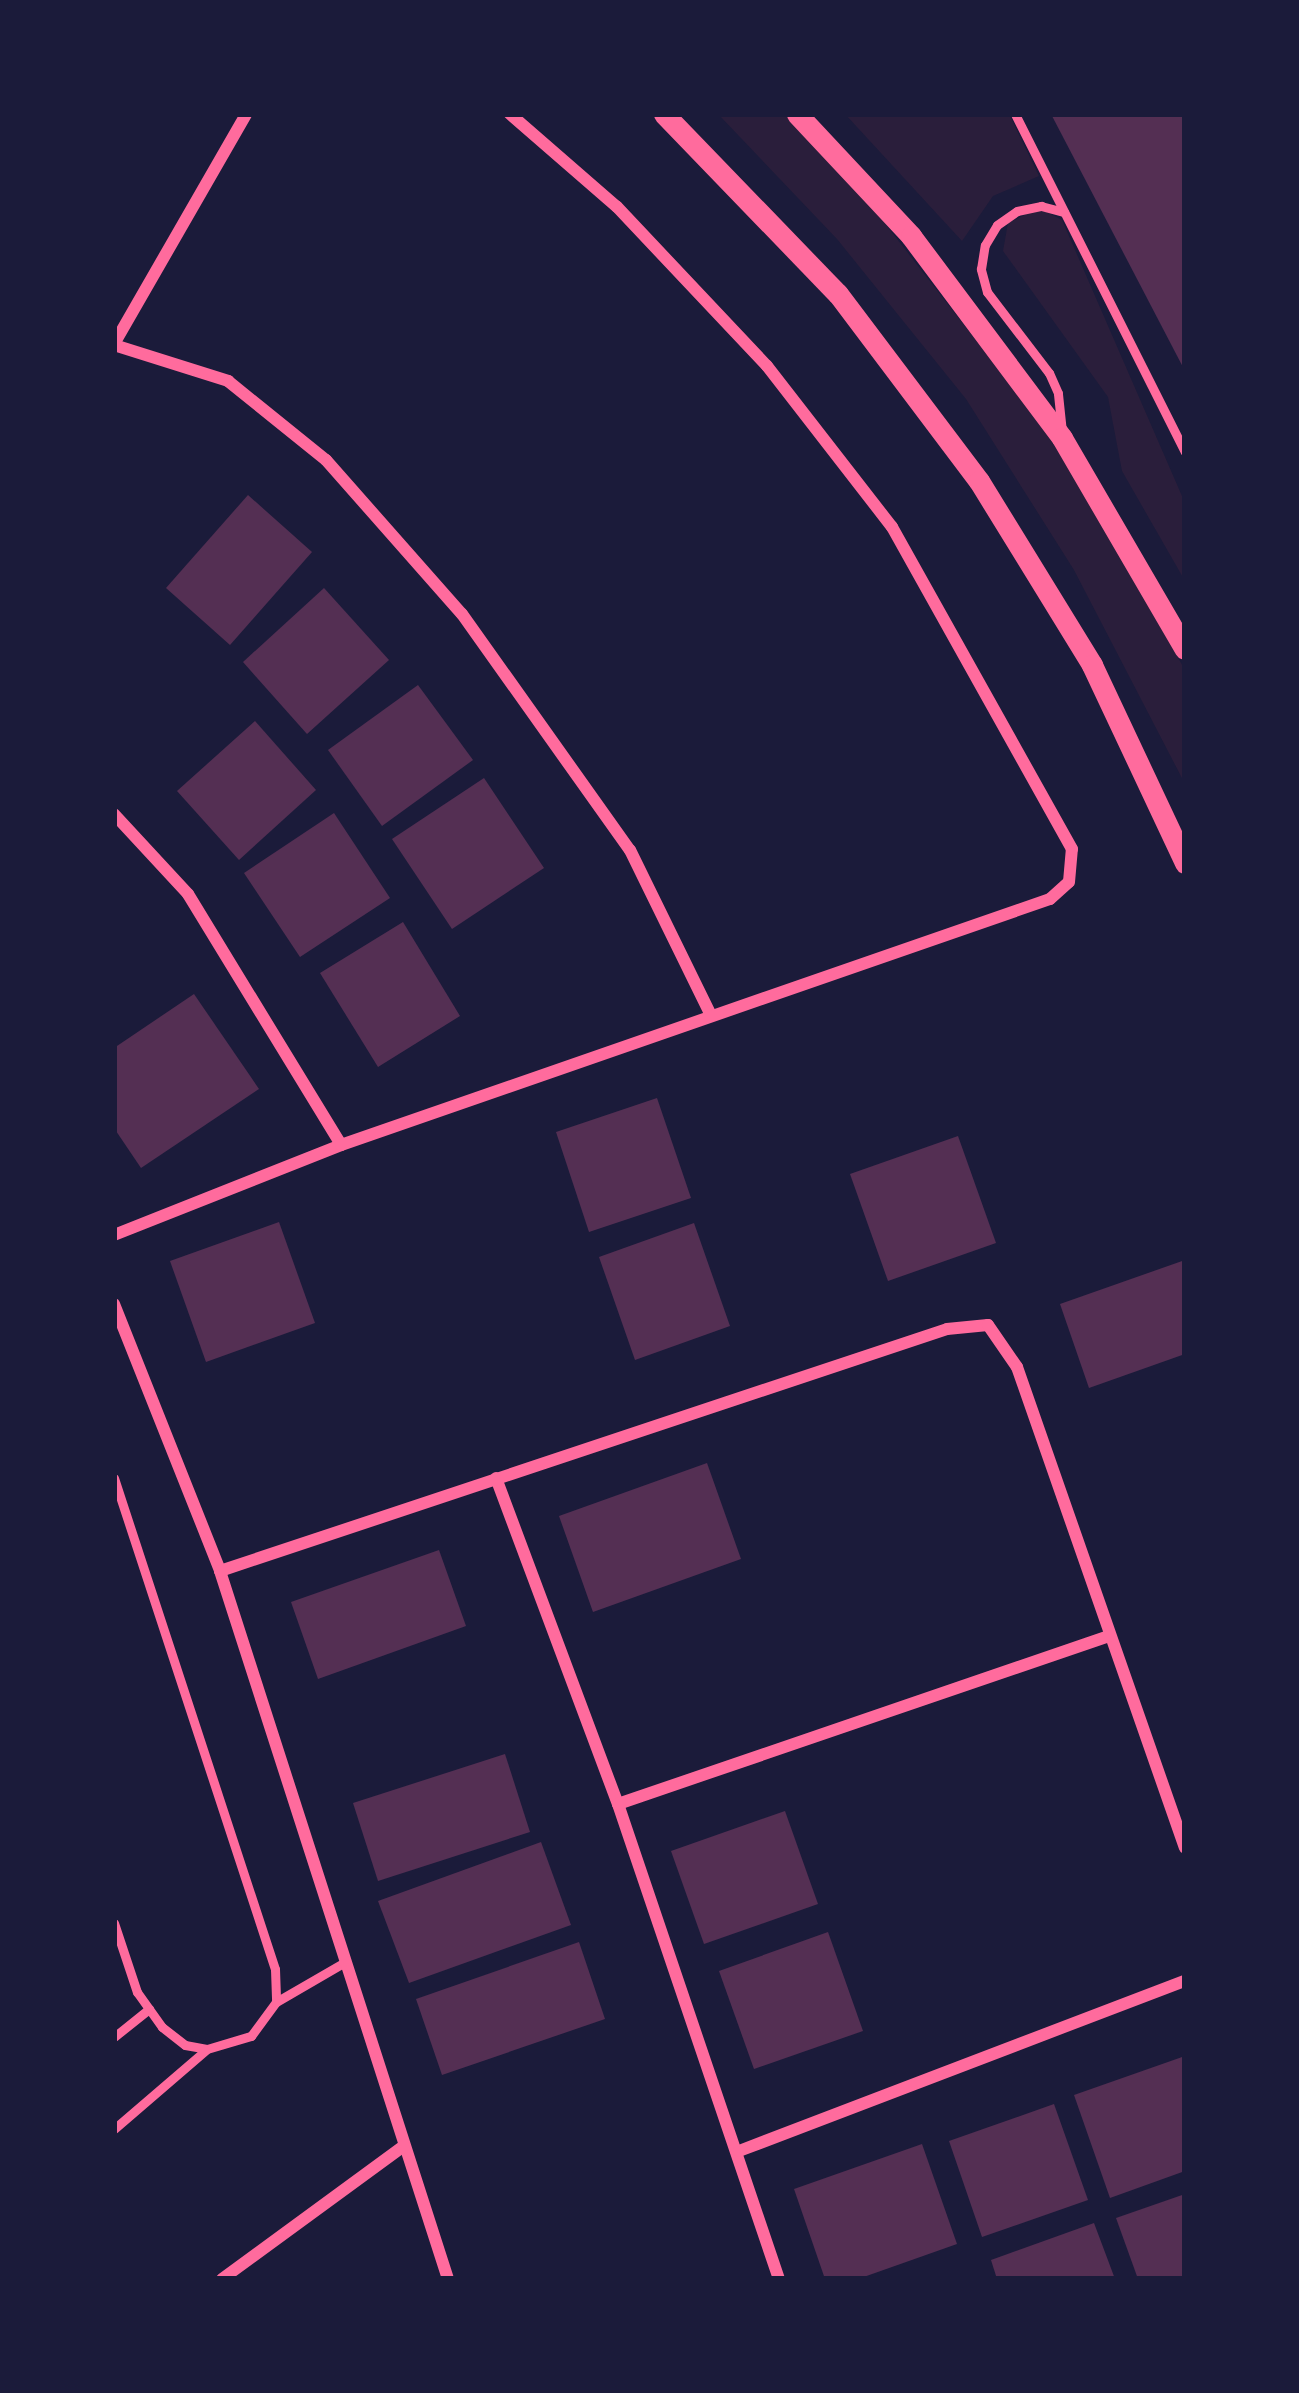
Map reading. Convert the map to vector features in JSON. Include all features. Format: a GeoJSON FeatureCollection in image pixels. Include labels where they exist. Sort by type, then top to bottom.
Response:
{"type":"FeatureCollection","features":[{"type":"Feature","properties":{"kind":"street"},"geometry":{"type":"LineString","coordinates":[[246,114],[114,345],[228,381],[341,477],[462,614],[630,850],[710,1015]]}},
{"type":"Feature","properties":{"kind":"street"},"geometry":{"type":"LineString","coordinates":[[114,1234],[340,1145],[1050,899],[1070,882],[1072,849],[892,527],[767,366],[617,207],[510,114]]}},
{"type":"Feature","properties":{"kind":"street"},"geometry":{"type":"LineString","coordinates":[[664,114],[838,294],[979,481],[1092,665],[1185,863]]}},
{"type":"Feature","properties":{"kind":"street"},"geometry":{"type":"LineString","coordinates":[[797,114],[911,236],[1062,438],[1185,649]]}},
{"type":"Feature","properties":{"kind":"street"},"geometry":{"type":"LineString","coordinates":[[114,814],[188,894],[340,1145]]}},
{"type":"Feature","properties":{"kind":"street"},"geometry":{"type":"LineString","coordinates":[[114,1304],[220,1571],[448,2279]]}},
{"type":"Feature","properties":{"kind":"street"},"geometry":{"type":"LineString","coordinates":[[220,1571],[947,1329],[988,1325],[1017,1367],[1185,1848]]}},
{"type":"Feature","properties":{"kind":"street"},"geometry":{"type":"LineString","coordinates":[[496,1478],[618,1804],[740,2151],[778,2279]]}},
{"type":"Feature","properties":{"kind":"street"},"geometry":{"type":"LineString","coordinates":[[618,1804],[1109,1636]]}},
{"type":"Feature","properties":{"kind":"street"},"geometry":{"type":"LineString","coordinates":[[740,2151],[1185,1981]]}},
{"type":"Feature","properties":{"kind":"street"},"geometry":{"type":"LineString","coordinates":[[222,2279],[404,2146]]}},
{"type":"Feature","properties":{"kind":"lane"},"geometry":{"type":"LineString","coordinates":[[1015,114],[1185,452]]}},
{"type":"Feature","properties":{"kind":"lane"},"geometry":{"type":"LineString","coordinates":[[1062,438],[1058,393],[987,292],[981,269],[985,245],[997,225],[1018,211],[1041,206],[1065,212]]}},
{"type":"Feature","properties":{"kind":"lane"},"geometry":{"type":"LineString","coordinates":[[114,1478],[275,1969],[276,2002]]}},
{"type":"Feature","properties":{"kind":"lane"},"geometry":{"type":"LineString","coordinates":[[114,1923],[137,1992],[149,2009],[185,2044],[207,2049]]}},
{"type":"Feature","properties":{"kind":"lane"},"geometry":{"type":"LineString","coordinates":[[114,2128],[207,2049],[251,2036],[276,2002],[346,1962]]}},
{"type":"Feature","properties":{"kind":"lane"},"geometry":{"type":"LineString","coordinates":[[114,2037],[149,2009]]}},
{"type":"Feature","properties":{"kind":"shaded area"},"geometry":{"type":"Polygon","coordinates":[[[718,114],[784,114],[883,221],[1028,407],[1073,473],[1185,670],[1185,784],[1074,570],[966,399],[837,239],[718,114]]]}},
{"type":"Feature","properties":{"kind":"shaded area"},"geometry":{"type":"Polygon","coordinates":[[[845,114],[1009,114],[1039,176],[993,196],[962,241],[845,114]]]}},
{"type":"Feature","properties":{"kind":"shaded area"},"geometry":{"type":"Polygon","coordinates":[[[1039,208],[1062,220],[1185,503],[1185,581],[1122,471],[1108,397],[1003,251],[1008,223],[1039,208]]]}},
{"type":"Feature","properties":{"kind":"building"},"geometry":{"type":"Polygon","coordinates":[[[1051,114],[1185,114],[1185,371],[1051,114]]]}},
{"type":"Feature","properties":{"kind":"building"},"geometry":{"type":"Polygon","coordinates":[[[248,495],[312,552],[230,645],[166,588],[248,495]]]}},
{"type":"Feature","properties":{"kind":"building"},"geometry":{"type":"Polygon","coordinates":[[[324,588],[389,660],[307,734],[243,662],[324,588]]]}},
{"type":"Feature","properties":{"kind":"building"},"geometry":{"type":"Polygon","coordinates":[[[418,685],[473,760],[382,826],[328,750],[418,685]]]}},
{"type":"Feature","properties":{"kind":"building"},"geometry":{"type":"Polygon","coordinates":[[[255,721],[316,790],[239,860],[177,791],[255,721]]]}},
{"type":"Feature","properties":{"kind":"building"},"geometry":{"type":"Polygon","coordinates":[[[484,778],[544,868],[452,929],[392,839],[484,778]]]}},
{"type":"Feature","properties":{"kind":"building"},"geometry":{"type":"Polygon","coordinates":[[[334,813],[390,898],[300,957],[244,873],[334,813]]]}},
{"type":"Feature","properties":{"kind":"building"},"geometry":{"type":"Polygon","coordinates":[[[403,922],[460,1016],[378,1067],[320,973],[403,922]]]}},
{"type":"Feature","properties":{"kind":"building"},"geometry":{"type":"Polygon","coordinates":[[[194,994],[259,1089],[141,1168],[114,1128],[114,1048],[194,994]]]}},
{"type":"Feature","properties":{"kind":"building"},"geometry":{"type":"Polygon","coordinates":[[[657,1098],[691,1198],[589,1232],[556,1132],[657,1098]]]}},
{"type":"Feature","properties":{"kind":"building"},"geometry":{"type":"Polygon","coordinates":[[[958,1136],[996,1243],[888,1281],[850,1174],[958,1136]]]}},
{"type":"Feature","properties":{"kind":"building"},"geometry":{"type":"Polygon","coordinates":[[[279,1222],[315,1323],[206,1362],[170,1261],[279,1222]]]}},
{"type":"Feature","properties":{"kind":"building"},"geometry":{"type":"Polygon","coordinates":[[[694,1223],[730,1326],[635,1360],[599,1257],[694,1223]]]}},
{"type":"Feature","properties":{"kind":"building"},"geometry":{"type":"Polygon","coordinates":[[[1185,1260],[1185,1354],[1089,1388],[1060,1304],[1185,1260]]]}},
{"type":"Feature","properties":{"kind":"building"},"geometry":{"type":"Polygon","coordinates":[[[707,1463],[741,1559],[593,1612],[559,1516],[707,1463]]]}},
{"type":"Feature","properties":{"kind":"building"},"geometry":{"type":"Polygon","coordinates":[[[439,1550],[466,1626],[318,1679],[291,1602],[439,1550]]]}},
{"type":"Feature","properties":{"kind":"building"},"geometry":{"type":"Polygon","coordinates":[[[505,1754],[530,1832],[378,1881],[353,1803],[505,1754]]]}},
{"type":"Feature","properties":{"kind":"building"},"geometry":{"type":"Polygon","coordinates":[[[785,1811],[818,1904],[704,1944],[671,1851],[785,1811]]]}},
{"type":"Feature","properties":{"kind":"building"},"geometry":{"type":"Polygon","coordinates":[[[541,1842],[571,1925],[409,1983],[378,1901],[541,1842]]]}},
{"type":"Feature","properties":{"kind":"building"},"geometry":{"type":"Polygon","coordinates":[[[828,1932],[863,2031],[754,2069],[719,1971],[828,1932]]]}},
{"type":"Feature","properties":{"kind":"building"},"geometry":{"type":"Polygon","coordinates":[[[579,1942],[605,2019],[442,2075],[416,1999],[579,1942]]]}},
{"type":"Feature","properties":{"kind":"building"},"geometry":{"type":"Polygon","coordinates":[[[1185,2056],[1185,2171],[1110,2198],[1074,2095],[1185,2056]]]}},
{"type":"Feature","properties":{"kind":"building"},"geometry":{"type":"Polygon","coordinates":[[[1054,2104],[1088,2200],[982,2237],[949,2141],[1054,2104]]]}},
{"type":"Feature","properties":{"kind":"building"},"geometry":{"type":"Polygon","coordinates":[[[922,2144],[957,2244],[858,2279],[825,2279],[794,2189],[922,2144]]]}},
{"type":"Feature","properties":{"kind":"building"},"geometry":{"type":"Polygon","coordinates":[[[1185,2194],[1185,2279],[1138,2279],[1116,2218],[1185,2194]]]}},
{"type":"Feature","properties":{"kind":"building"},"geometry":{"type":"Polygon","coordinates":[[[1094,2223],[1115,2279],[997,2279],[991,2260],[1094,2223]]]}}]}
